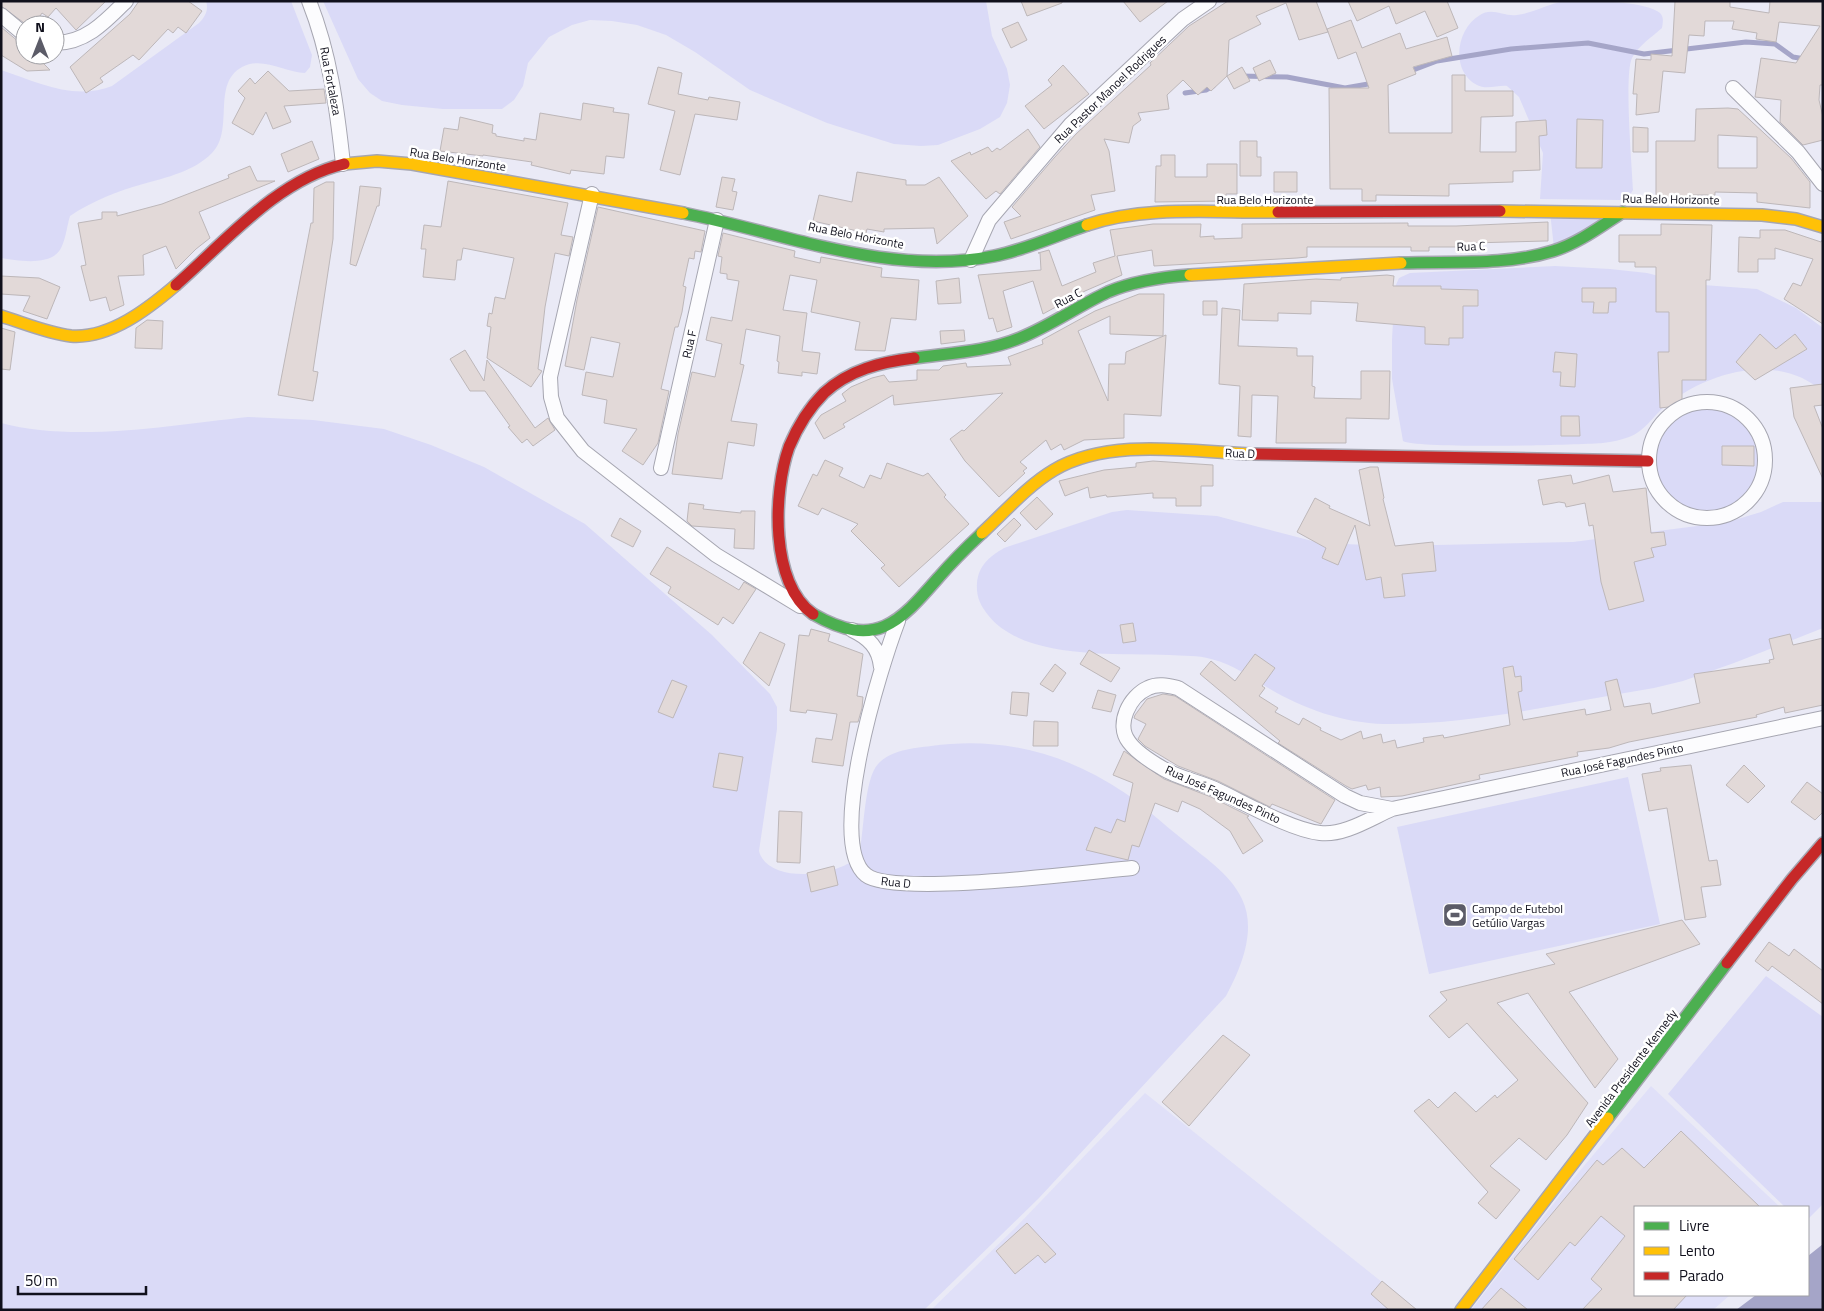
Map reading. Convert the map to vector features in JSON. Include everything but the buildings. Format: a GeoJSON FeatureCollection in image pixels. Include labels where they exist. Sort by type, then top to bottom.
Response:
{"type":"FeatureCollection","features":[{"type":"Feature","properties":{"kind":"street"},"geometry":{"type":"LineString","coordinates":[[65,42],[87,34],[126,1]]}},
{"type":"Feature","properties":{"kind":"street","name":"Rua Fortaleza"},"geometry":{"type":"LineString","coordinates":[[309,1],[326,50],[335,92],[344,164]]}},
{"type":"Feature","properties":{"kind":"street","name":"Rua Pastor Manoel Rodrigues"},"geometry":{"type":"LineString","coordinates":[[971,260],[989,220],[1071,124],[1183,18],[1209,1]]}},
{"type":"Feature","properties":{"kind":"street"},"geometry":{"type":"LineString","coordinates":[[1,15],[15,27]]}},
{"type":"Feature","properties":{"kind":"street"},"geometry":{"type":"LineString","coordinates":[[1733,88],[1798,152],[1823,184]]}},
{"type":"Feature","properties":{"kind":"street","name":"Rua Belo Horizonte"},"geometry":{"type":"LineString","coordinates":[[1,316],[68,335],[83,336],[98,333],[131,317],[167,293],[261,209],[317,175],[344,164],[370,162],[396,163],[592,194],[865,253],[921,260],[971,260],[1014,251],[1102,220],[1134,214],[1623,212],[1781,216],[1823,226]]}},
{"type":"Feature","properties":{"kind":"street"},"geometry":{"type":"LineString","coordinates":[[592,194],[552,369],[551,398],[557,418],[572,439],[598,464],[716,555],[806,609],[861,634],[872,642],[878,653],[881,667]]}},
{"type":"Feature","properties":{"kind":"street","name":"Rua C"},"geometry":{"type":"LineString","coordinates":[[806,609],[796,597],[784,566],[780,499],[782,475],[791,441],[807,415],[822,396],[841,379],[859,369],[879,363],[977,350],[1004,344],[1032,332],[1104,294],[1147,280],[1531,255],[1555,250],[1579,239],[1623,212]]}},
{"type":"Feature","properties":{"kind":"street","name":"Rua F"},"geometry":{"type":"LineString","coordinates":[[661,468],[717,220]]}},
{"type":"Feature","properties":{"kind":"street"},"geometry":{"type":"LineString","coordinates":[[1704,402],[1725,405],[1749,420],[1760,438],[1765,458],[1764,472],[1759,485],[1747,502],[1730,513],[1709,518],[1682,513],[1665,501],[1653,484],[1648,461],[1654,436],[1666,419],[1683,407],[1704,402]]}},
{"type":"Feature","properties":{"kind":"street","name":"Rua D"},"geometry":{"type":"LineString","coordinates":[[835,623],[867,630],[884,628],[898,621],[956,557],[1040,479],[1064,464],[1093,454],[1139,449],[1301,455],[1648,461]]}},
{"type":"Feature","properties":{"kind":"street"},"geometry":{"type":"LineString","coordinates":[[749,576],[770,579],[779,576],[784,566]]}},
{"type":"Feature","properties":{"kind":"street","name":"Rua D"},"geometry":{"type":"LineString","coordinates":[[898,621],[881,667],[870,711],[850,822],[853,856],[866,876],[874,880],[898,885],[942,884],[1132,868]]}},
{"type":"Feature","properties":{"kind":"street","name":"Rua José Fagundes Pinto"},"geometry":{"type":"LineString","coordinates":[[1392,809],[1360,803],[1345,796],[1178,688],[1158,685],[1149,688],[1134,699],[1127,709],[1124,718],[1124,731],[1128,740],[1147,758],[1173,774],[1203,784],[1283,821],[1320,833],[1346,830],[1392,809],[1823,718]]}},
{"type":"Feature","properties":{"kind":"street","name":"Avenida Presidente Kennedy"},"geometry":{"type":"LineString","coordinates":[[1461,1310],[1786,887],[1823,843]]}},
{"type":"Feature","properties":{"kind":"shaded area"},"geometry":{"type":"Polygon","coordinates":[[[206,1],[291,1],[312,55],[310,67],[305,73],[257,63],[242,67],[227,84],[219,143],[205,160],[179,173],[115,193],[96,201],[70,216],[62,246],[58,253],[52,257],[35,261],[1,258],[1,70],[70,91],[84,92],[112,86],[199,23],[206,13],[206,1]]]}},
{"type":"Feature","properties":{"kind":"shaded area"},"geometry":{"type":"Polygon","coordinates":[[[323,1],[986,1],[992,36],[1007,69],[1010,85],[1007,103],[1000,117],[980,129],[938,145],[894,144],[827,123],[750,90],[695,52],[666,35],[637,25],[590,20],[572,25],[549,37],[528,63],[523,86],[514,100],[502,109],[443,109],[402,105],[382,101],[370,93],[358,79],[323,1]]]}},
{"type":"Feature","properties":{"kind":"shaded area"},"geometry":{"type":"Polygon","coordinates":[[[1565,1],[1629,3],[1652,9],[1662,16],[1662,28],[1638,49],[1632,58],[1630,67],[1630,142],[1633,190],[1628,198],[1620,200],[1540,199],[1543,153],[1519,97],[1507,86],[1484,87],[1477,85],[1468,79],[1463,70],[1459,50],[1461,40],[1472,21],[1480,15],[1494,12],[1517,15],[1565,1]]]}},
{"type":"Feature","properties":{"kind":"shaded area"},"geometry":{"type":"Polygon","coordinates":[[[1550,212],[1616,213],[1554,248],[1550,212]]]}},
{"type":"Feature","properties":{"kind":"shaded area"},"geometry":{"type":"Polygon","coordinates":[[[1555,266],[1647,273],[1690,284],[1757,289],[1796,308],[1823,328],[1823,392],[1805,380],[1786,372],[1766,369],[1745,371],[1705,382],[1686,392],[1664,407],[1640,431],[1629,437],[1613,441],[1588,444],[1499,446],[1436,445],[1403,441],[1392,379],[1395,287],[1399,278],[1410,273],[1555,266]]]}},
{"type":"Feature","properties":{"kind":"shaded area"},"geometry":{"type":"Polygon","coordinates":[[[1707,403],[1729,407],[1748,419],[1760,438],[1764,460],[1760,482],[1748,501],[1729,513],[1707,517],[1685,513],[1666,501],[1654,482],[1650,460],[1654,438],[1666,419],[1685,407],[1707,403]]]}},
{"type":"Feature","properties":{"kind":"shaded area"},"geometry":{"type":"Polygon","coordinates":[[[248,417],[313,420],[384,429],[431,445],[484,467],[585,524],[712,635],[770,694],[777,707],[777,729],[759,851],[765,862],[776,869],[790,873],[823,872],[838,868],[859,855],[867,794],[873,771],[883,759],[903,750],[957,744],[1008,746],[1056,758],[1080,767],[1103,779],[1139,803],[1206,858],[1223,873],[1237,890],[1246,911],[1248,923],[1247,936],[1242,961],[1226,996],[1039,1198],[924,1310],[1,1310],[1,423],[30,429],[60,432],[92,432],[156,428],[248,417]]]}},
{"type":"Feature","properties":{"kind":"shaded area"},"geometry":{"type":"Polygon","coordinates":[[[1783,502],[1823,502],[1823,628],[1683,681],[1520,712],[1452,721],[1384,724],[1339,718],[1297,703],[1219,661],[1196,656],[1098,653],[1047,647],[1024,640],[1004,630],[985,611],[977,592],[978,577],[982,566],[989,558],[1004,548],[1112,512],[1127,510],[1217,516],[1320,543],[1392,546],[1573,542],[1728,522],[1761,512],[1783,502]]]}},
{"type":"Feature","properties":{"kind":"shaded area"},"geometry":{"type":"Polygon","coordinates":[[[1628,777],[1660,924],[1429,974],[1397,827],[1628,777]]]}},
{"type":"Feature","properties":{"kind":"shaded area"},"geometry":{"type":"Polygon","coordinates":[[[1766,976],[1823,1017],[1823,1204],[1809,1218],[1809,1206],[1784,1206],[1668,1094],[1766,976]]]}},
{"type":"Feature","properties":{"kind":"shaded area"},"geometry":{"type":"Polygon","coordinates":[[[1651,1086],[1779,1206],[1634,1206],[1634,1296],[1729,1296],[1713,1310],[1471,1310],[1568,1185],[1651,1086]]]}},
{"type":"Feature","properties":{"kind":"shaded area"},"geometry":{"type":"Polygon","coordinates":[[[1145,1093],[1417,1310],[931,1310],[1014,1229],[1145,1093]]]}},
{"type":"Feature","properties":{"kind":"shaded area"},"geometry":{"type":"Polygon","coordinates":[[[1823,1244],[1823,1310],[1736,1310],[1755,1296],[1809,1296],[1809,1255],[1823,1244]]]}},
{"type":"Feature","properties":{"kind":"waterway"},"geometry":{"type":"LineString","coordinates":[[1408,72],[1437,61],[1511,49],[1588,43],[1644,54],[1746,42],[1775,44],[1793,57],[1805,59]]}},
{"type":"Feature","properties":{"kind":"waterway"},"geometry":{"type":"LineString","coordinates":[[1241,76],[1287,77],[1345,88],[1374,83]]}},
{"type":"Feature","properties":{"kind":"waterway"},"geometry":{"type":"LineString","coordinates":[[1185,93],[1206,90],[1213,86]]}},
{"type":"Feature","properties":{"kind":"traffic: fast"},"geometry":{"type":"LineString","coordinates":[[1401,263],[1478,262],[1535,256],[1572,244],[1623,212]]}},
{"type":"Feature","properties":{"kind":"traffic: fast"},"geometry":{"type":"LineString","coordinates":[[683,213],[837,250],[916,261],[955,261],[994,256],[1029,246],[1087,225]]}},
{"type":"Feature","properties":{"kind":"traffic: fast"},"geometry":{"type":"LineString","coordinates":[[914,358],[968,351],[1007,343],[1031,333],[1118,288],[1148,280],[1190,275]]}},
{"type":"Feature","properties":{"kind":"traffic: fast"},"geometry":{"type":"LineString","coordinates":[[813,614],[835,625],[854,630],[870,630],[885,626],[911,607],[954,560],[982,533]]}},
{"type":"Feature","properties":{"kind":"traffic: fast"},"geometry":{"type":"LineString","coordinates":[[1608,1118],[1727,963]]}},
{"type":"Feature","properties":{"kind":"traffic: slow"},"geometry":{"type":"LineString","coordinates":[[344,164],[377,161],[412,164],[683,213]]}},
{"type":"Feature","properties":{"kind":"traffic: slow"},"geometry":{"type":"LineString","coordinates":[[1500,211],[1762,215],[1796,219],[1823,227]]}},
{"type":"Feature","properties":{"kind":"traffic: slow"},"geometry":{"type":"LineString","coordinates":[[1087,225],[1110,219],[1157,212],[1278,212]]}},
{"type":"Feature","properties":{"kind":"traffic: slow"},"geometry":{"type":"LineString","coordinates":[[1190,275],[1401,263]]}},
{"type":"Feature","properties":{"kind":"traffic: slow"},"geometry":{"type":"LineString","coordinates":[[1,316],[53,333],[86,336],[100,333],[128,320],[154,303],[176,285]]}},
{"type":"Feature","properties":{"kind":"traffic: slow"},"geometry":{"type":"LineString","coordinates":[[982,533],[1044,476],[1076,460],[1100,453],[1125,450],[1178,449],[1253,454]]}},
{"type":"Feature","properties":{"kind":"traffic: slow"},"geometry":{"type":"LineString","coordinates":[[1461,1310],[1608,1118]]}},
{"type":"Feature","properties":{"kind":"traffic: jam"},"geometry":{"type":"LineString","coordinates":[[176,285],[233,232],[275,198],[297,183],[320,172],[344,164]]}},
{"type":"Feature","properties":{"kind":"traffic: jam"},"geometry":{"type":"LineString","coordinates":[[1278,212],[1500,211]]}},
{"type":"Feature","properties":{"kind":"traffic: jam"},"geometry":{"type":"LineString","coordinates":[[813,614],[799,600],[789,582],[782,560],[778,512],[780,488],[789,447],[808,412],[824,393],[834,385],[866,368],[914,358]]}},
{"type":"Feature","properties":{"kind":"traffic: jam"},"geometry":{"type":"LineString","coordinates":[[1253,454],[1648,461]]}},
{"type":"Feature","properties":{"kind":"traffic: jam"},"geometry":{"type":"LineString","coordinates":[[1727,963],[1792,879],[1823,843]]}},
{"type":"Feature","properties":{"kind":"place","name":"Campo de Futebol Getúlio Vargas"},"geometry":{"type":"Point","coordinates":[1455,915]}}]}
